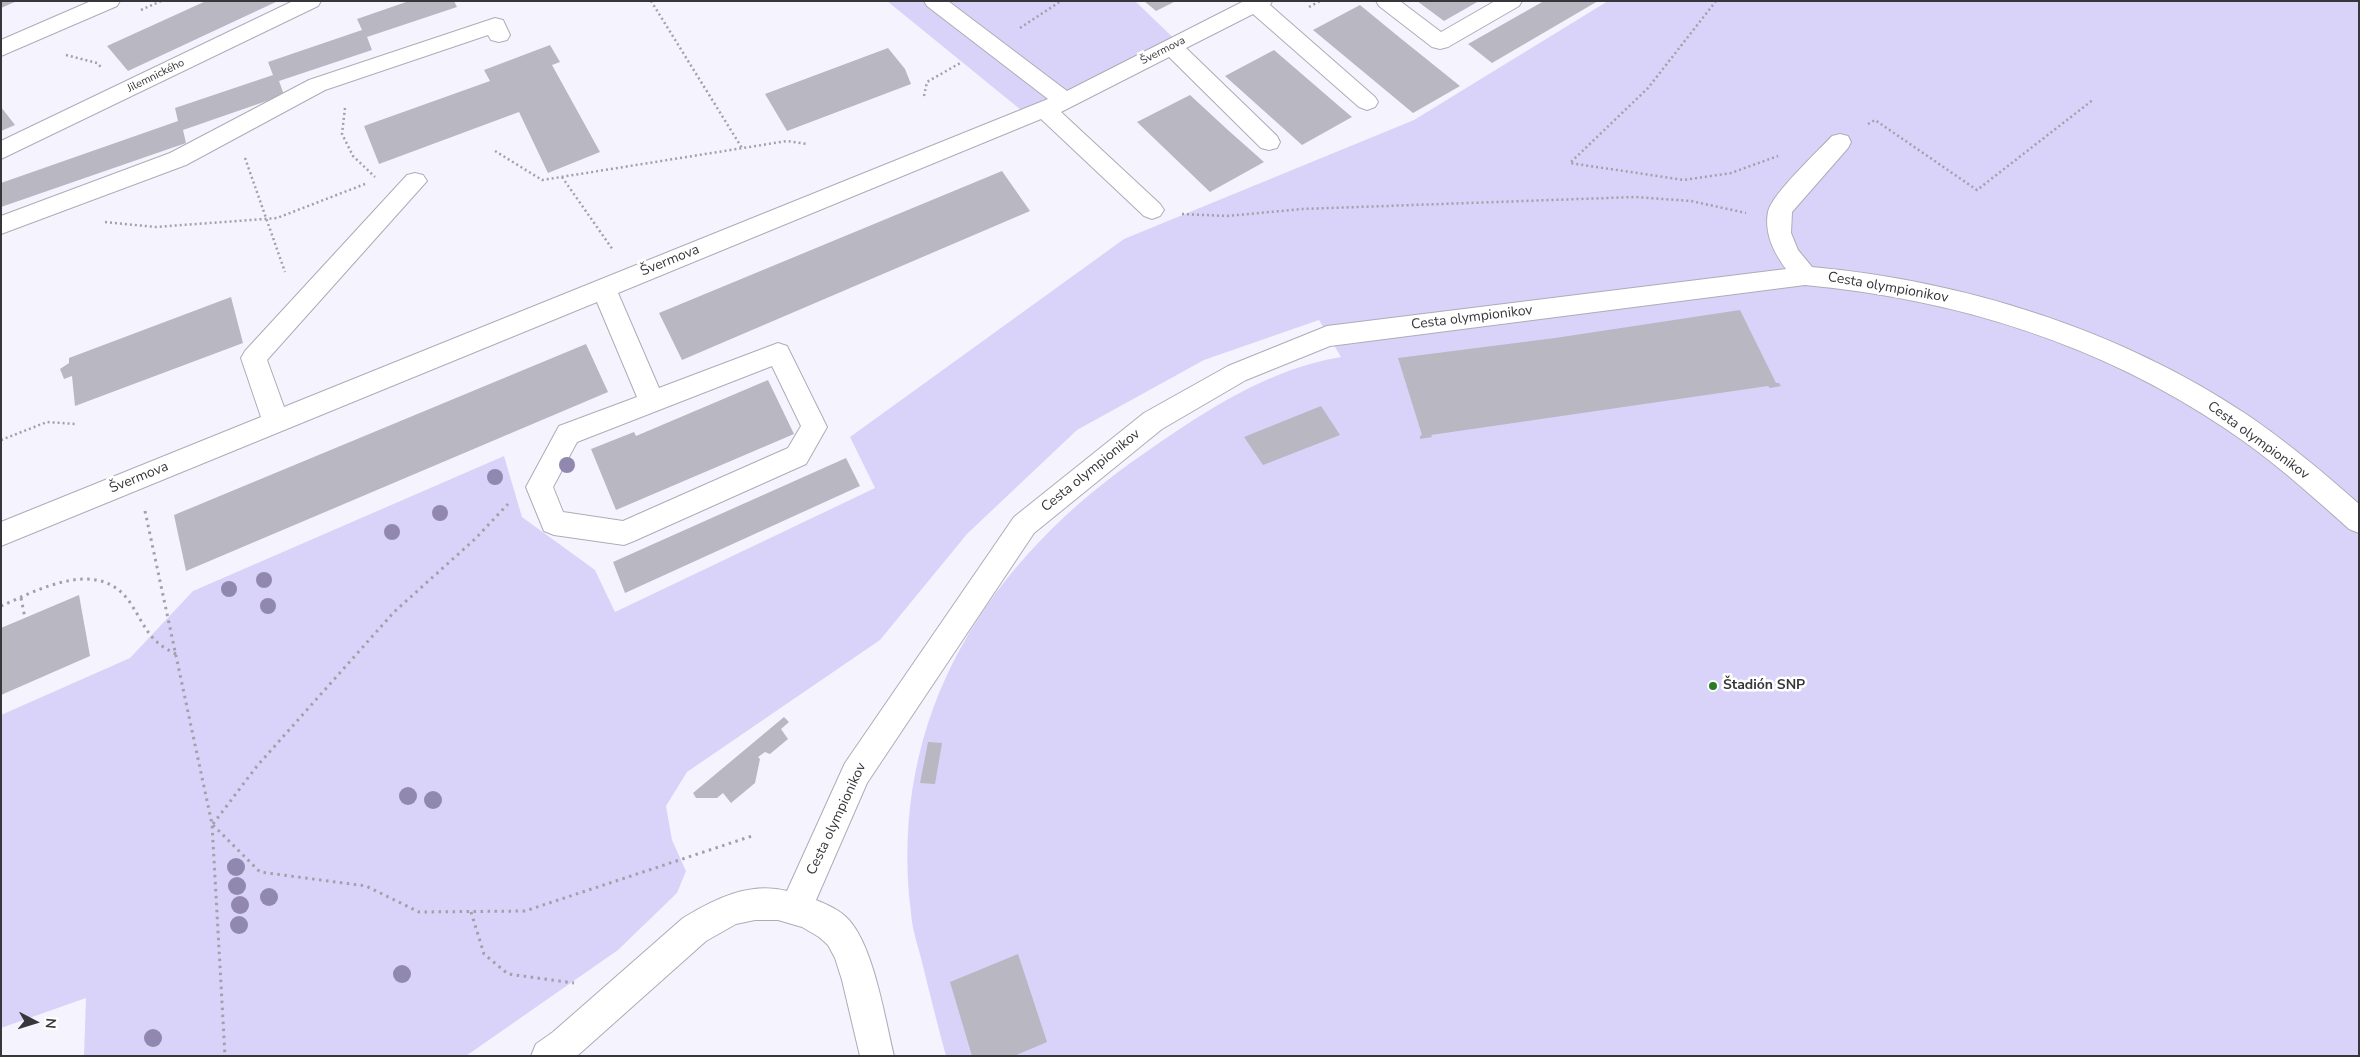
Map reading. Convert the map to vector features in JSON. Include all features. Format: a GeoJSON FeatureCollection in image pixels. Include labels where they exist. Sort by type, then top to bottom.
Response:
{"type":"FeatureCollection","features":[{"type":"Feature","properties":{"kind":"street"},"geometry":{"type":"LineString","coordinates":[[1,49],[110,1]]}},
{"type":"Feature","properties":{"kind":"street","name":"Jilemnického"},"geometry":{"type":"LineString","coordinates":[[1,151],[312,1]]}},
{"type":"Feature","properties":{"kind":"street"},"geometry":{"type":"LineString","coordinates":[[934,1],[1055,105],[1152,210]]}},
{"type":"Feature","properties":{"kind":"street"},"geometry":{"type":"LineString","coordinates":[[1386,1],[1440,42],[1512,1]]}},
{"type":"Feature","properties":{"kind":"street"},"geometry":{"type":"LineString","coordinates":[[1258,3],[1367,102]]}},
{"type":"Feature","properties":{"kind":"street","name":"Švermova"},"geometry":{"type":"LineString","coordinates":[[1,534],[1055,105],[1258,3]]}},
{"type":"Feature","properties":{"kind":"street"},"geometry":{"type":"LineString","coordinates":[[1,225],[178,159],[316,85],[495,25],[499,35]]}},
{"type":"Feature","properties":{"kind":"street"},"geometry":{"type":"LineString","coordinates":[[1172,47],[1269,142]]}},
{"type":"Feature","properties":{"kind":"street"},"geometry":{"type":"LineString","coordinates":[[1805,276],[1788,254],[1780,233],[1780,211],[1791,196],[1840,142]]}},
{"type":"Feature","properties":{"kind":"street"},"geometry":{"type":"LineString","coordinates":[[276,422],[254,358],[415,182]]}},
{"type":"Feature","properties":{"kind":"street","name":"Cesta olympionikov"},"geometry":{"type":"LineString","coordinates":[[796,908],[856,773],[1024,525],[1153,421],[1237,373],[1327,336],[1805,276],[1844,278],[1979,305],[2046,328],[2139,366],[2217,409],[2296,465],[2359,521]]}},
{"type":"Feature","properties":{"kind":"street"},"geometry":{"type":"LineString","coordinates":[[603,288],[652,402]]}},
{"type":"Feature","properties":{"kind":"street"},"geometry":{"type":"LineString","coordinates":[[778,353],[814,428],[797,456],[624,532],[554,523],[539,487],[568,434],[652,402],[778,353]]}},
{"type":"Feature","properties":{"kind":"street"},"geometry":{"type":"LineString","coordinates":[[548,1056],[695,928],[730,909],[761,902],[796,908],[824,920],[842,938],[852,962],[877,1056]]}},
{"type":"Feature","properties":{"kind":"path"},"geometry":{"type":"LineString","coordinates":[[651,1],[742,148]]}},
{"type":"Feature","properties":{"kind":"path"},"geometry":{"type":"LineString","coordinates":[[1014,31],[1062,1]]}},
{"type":"Feature","properties":{"kind":"path"},"geometry":{"type":"LineString","coordinates":[[1716,1],[1648,88],[1570,163],[1684,180],[1731,173],[1794,150],[1822,163]]}},
{"type":"Feature","properties":{"kind":"path"},"geometry":{"type":"LineString","coordinates":[[60,54],[98,63],[124,92]]}},
{"type":"Feature","properties":{"kind":"path"},"geometry":{"type":"LineString","coordinates":[[924,96],[927,82],[968,59]]}},
{"type":"Feature","properties":{"kind":"path"},"geometry":{"type":"LineString","coordinates":[[98,221],[156,227],[277,218],[377,180],[353,156],[342,134],[345,107],[357,71]]}},
{"type":"Feature","properties":{"kind":"path"},"geometry":{"type":"LineString","coordinates":[[1840,142],[1875,120],[1977,190],[2094,99]]}},
{"type":"Feature","properties":{"kind":"path"},"geometry":{"type":"LineString","coordinates":[[234,129],[298,309]]}},
{"type":"Feature","properties":{"kind":"path"},"geometry":{"type":"LineString","coordinates":[[495,151],[542,180],[787,141],[807,144]]}},
{"type":"Feature","properties":{"kind":"path"},"geometry":{"type":"LineString","coordinates":[[562,177],[615,253]]}},
{"type":"Feature","properties":{"kind":"path"},"geometry":{"type":"LineString","coordinates":[[1152,210],[1196,217],[1232,216],[1299,209],[1623,197],[1695,202],[1732,208],[1756,216],[1780,233]]}},
{"type":"Feature","properties":{"kind":"path"},"geometry":{"type":"LineString","coordinates":[[1,440],[47,422],[76,424]]}},
{"type":"Feature","properties":{"kind":"path"},"geometry":{"type":"LineString","coordinates":[[139,478],[212,824],[225,1056]]}},
{"type":"Feature","properties":{"kind":"path"},"geometry":{"type":"LineString","coordinates":[[212,824],[257,766],[394,612],[475,539],[522,490],[539,487]]}},
{"type":"Feature","properties":{"kind":"path"},"geometry":{"type":"LineString","coordinates":[[1,606],[54,584],[78,579],[105,580],[126,597],[157,644],[176,654]]}},
{"type":"Feature","properties":{"kind":"path"},"geometry":{"type":"LineString","coordinates":[[21,598],[25,618]]}},
{"type":"Feature","properties":{"kind":"path"},"geometry":{"type":"LineString","coordinates":[[212,824],[260,872],[366,886],[419,912],[526,911],[755,835]]}},
{"type":"Feature","properties":{"kind":"path"},"geometry":{"type":"LineString","coordinates":[[471,912],[484,954],[508,974],[575,983]]}},
{"type":"Feature","properties":{"kind":"shaded area"},"geometry":{"type":"Polygon","coordinates":[[[887,1],[1135,1],[1184,48],[1032,119],[887,1]]]}},
{"type":"Feature","properties":{"kind":"shaded area"},"geometry":{"type":"Polygon","coordinates":[[[1608,1],[2359,1],[2359,1056],[946,1056],[912,924],[908,840],[916,772],[934,708],[961,647],[997,591],[1041,540],[1092,493],[1171,435],[1240,393],[1289,371],[1341,357],[1319,320],[1204,360],[1077,430],[967,534],[880,640],[687,772],[666,806],[672,840],[686,871],[677,893],[618,950],[466,1056],[84,1056],[86,998],[1,1028],[1,715],[130,658],[193,591],[504,456],[522,517],[595,570],[615,612],[875,488],[850,437],[1124,239],[1414,120],[1608,1]]]}},
{"type":"Feature","properties":{"kind":"building"},"geometry":{"type":"Polygon","coordinates":[[[1,1],[17,1],[1,8],[1,1]]]}},
{"type":"Feature","properties":{"kind":"building"},"geometry":{"type":"Polygon","coordinates":[[[206,1],[278,1],[128,71],[107,46],[206,1]]]}},
{"type":"Feature","properties":{"kind":"building"},"geometry":{"type":"Polygon","coordinates":[[[409,1],[454,1],[457,7],[367,37],[372,50],[279,81],[284,95],[183,130],[186,143],[1,207],[1,183],[178,121],[175,108],[273,75],[268,62],[362,30],[357,19],[409,1]]]}},
{"type":"Feature","properties":{"kind":"building"},"geometry":{"type":"Polygon","coordinates":[[[1144,1],[1176,1],[1156,11],[1144,1]]]}},
{"type":"Feature","properties":{"kind":"building"},"geometry":{"type":"Polygon","coordinates":[[[1417,1],[1479,1],[1444,21],[1417,1]]]}},
{"type":"Feature","properties":{"kind":"building"},"geometry":{"type":"Polygon","coordinates":[[[1544,1],[1598,1],[1492,63],[1468,44],[1544,1]]]}},
{"type":"Feature","properties":{"kind":"building"},"geometry":{"type":"Polygon","coordinates":[[[1360,5],[1460,86],[1413,113],[1313,30],[1360,5]]]}},
{"type":"Feature","properties":{"kind":"building"},"geometry":{"type":"Polygon","coordinates":[[[550,45],[560,62],[552,65],[600,152],[548,173],[519,112],[379,164],[364,126],[490,81],[484,70],[550,45]]]}},
{"type":"Feature","properties":{"kind":"building"},"geometry":{"type":"Polygon","coordinates":[[[888,48],[905,69],[911,84],[787,131],[765,94],[888,48]]]}},
{"type":"Feature","properties":{"kind":"building"},"geometry":{"type":"Polygon","coordinates":[[[1274,50],[1352,117],[1302,145],[1225,76],[1274,50]]]}},
{"type":"Feature","properties":{"kind":"building"},"geometry":{"type":"Polygon","coordinates":[[[1190,95],[1264,162],[1210,192],[1137,122],[1190,95]]]}},
{"type":"Feature","properties":{"kind":"building"},"geometry":{"type":"Polygon","coordinates":[[[1,107],[15,125],[1,131],[1,107]]]}},
{"type":"Feature","properties":{"kind":"building"},"geometry":{"type":"Polygon","coordinates":[[[1002,171],[1030,211],[682,360],[659,313],[1002,171]]]}},
{"type":"Feature","properties":{"kind":"building"},"geometry":{"type":"Polygon","coordinates":[[[231,297],[243,343],[75,406],[72,376],[64,379],[60,369],[69,363],[69,358],[231,297]]]}},
{"type":"Feature","properties":{"kind":"building"},"geometry":{"type":"Polygon","coordinates":[[[1740,310],[1776,383],[1779,383],[1781,386],[1770,388],[1768,386],[1431,435],[1432,437],[1420,439],[1422,435],[1398,358],[1555,338],[1740,310]]]}},
{"type":"Feature","properties":{"kind":"building"},"geometry":{"type":"Polygon","coordinates":[[[586,344],[608,392],[186,571],[174,515],[586,344]]]}},
{"type":"Feature","properties":{"kind":"building"},"geometry":{"type":"Polygon","coordinates":[[[768,380],[794,434],[616,510],[591,449],[634,432],[636,436],[768,380]]]}},
{"type":"Feature","properties":{"kind":"building"},"geometry":{"type":"Polygon","coordinates":[[[1321,406],[1340,435],[1263,465],[1244,437],[1321,406]]]}},
{"type":"Feature","properties":{"kind":"building"},"geometry":{"type":"Polygon","coordinates":[[[846,458],[860,486],[625,593],[613,562],[846,458]]]}},
{"type":"Feature","properties":{"kind":"building"},"geometry":{"type":"Polygon","coordinates":[[[79,595],[90,656],[1,695],[1,628],[79,595]]]}},
{"type":"Feature","properties":{"kind":"building"},"geometry":{"type":"Polygon","coordinates":[[[784,717],[789,722],[781,729],[788,739],[770,754],[765,752],[758,757],[760,759],[755,783],[731,803],[723,793],[717,798],[696,798],[693,793],[784,717]]]}},
{"type":"Feature","properties":{"kind":"building"},"geometry":{"type":"Polygon","coordinates":[[[928,742],[942,743],[935,784],[920,783],[928,742]]]}},
{"type":"Feature","properties":{"kind":"building"},"geometry":{"type":"Polygon","coordinates":[[[1018,954],[1047,1042],[1014,1056],[972,1056],[950,982],[1018,954]]]}},
{"type":"Feature","properties":{"kind":"place","name":"Štadión SNP"},"geometry":{"type":"Point","coordinates":[1713,686]}}]}
